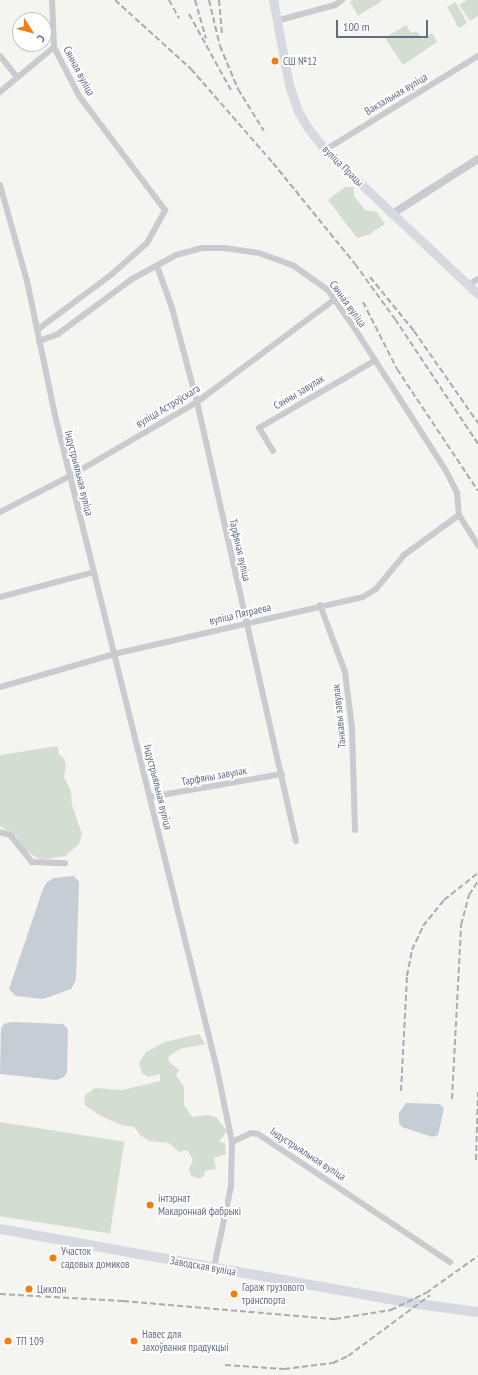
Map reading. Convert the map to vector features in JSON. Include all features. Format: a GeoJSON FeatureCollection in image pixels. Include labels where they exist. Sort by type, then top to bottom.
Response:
{"type":"FeatureCollection","features":[{"type":"Feature","properties":{"kind":"main road","name":"вуліца Працы"},"geometry":{"type":"LineString","coordinates":[[273,0],[289,85],[298,110],[325,150],[478,294]]}},
{"type":"Feature","properties":{"kind":"main road","name":"Заводская вуліца"},"geometry":{"type":"LineString","coordinates":[[0,1229],[418,1304],[478,1312]]}},
{"type":"Feature","properties":{"kind":"street","name":"Сянная вуліца"},"geometry":{"type":"LineString","coordinates":[[37,330],[112,274],[147,243],[165,210],[79,96],[54,46],[52,0]]}},
{"type":"Feature","properties":{"kind":"street"},"geometry":{"type":"LineString","coordinates":[[276,21],[335,5],[342,0]]}},
{"type":"Feature","properties":{"kind":"street"},"geometry":{"type":"LineString","coordinates":[[0,92],[54,46]]}},
{"type":"Feature","properties":{"kind":"street"},"geometry":{"type":"LineString","coordinates":[[0,56],[17,77]]}},
{"type":"Feature","properties":{"kind":"street","name":"Вакзальная вуліца"},"geometry":{"type":"LineString","coordinates":[[325,150],[478,56]]}},
{"type":"Feature","properties":{"kind":"street"},"geometry":{"type":"LineString","coordinates":[[392,214],[478,159]]}},
{"type":"Feature","properties":{"kind":"street","name":"Індустрыяльная вуліца"},"geometry":{"type":"LineString","coordinates":[[0,185],[27,281],[39,341],[70,476],[219,1076],[232,1142],[251,1133],[258,1134],[450,1262]]}},
{"type":"Feature","properties":{"kind":"street","name":"Сянная вуліца"},"geometry":{"type":"LineString","coordinates":[[39,341],[58,334],[132,279],[176,255],[202,248],[243,250],[294,266],[315,279],[335,299],[445,469],[457,493],[459,515],[478,546]]}},
{"type":"Feature","properties":{"kind":"street","name":"Тарфяная вуліца"},"geometry":{"type":"LineString","coordinates":[[157,266],[172,308],[197,402],[296,841]]}},
{"type":"Feature","properties":{"kind":"street"},"geometry":{"type":"LineString","coordinates":[[468,285],[478,279]]}},
{"type":"Feature","properties":{"kind":"street","name":"вуліца Астроўскага"},"geometry":{"type":"LineString","coordinates":[[0,512],[70,476],[197,402],[335,299]]}},
{"type":"Feature","properties":{"kind":"street","name":"Сянны завулак"},"geometry":{"type":"LineString","coordinates":[[273,451],[258,428],[374,361]]}},
{"type":"Feature","properties":{"kind":"street","name":"вуліца Пятраева"},"geometry":{"type":"LineString","coordinates":[[0,687],[114,654],[320,605],[363,597],[376,589],[404,554],[459,515]]}},
{"type":"Feature","properties":{"kind":"street"},"geometry":{"type":"LineString","coordinates":[[0,597],[94,572]]}},
{"type":"Feature","properties":{"kind":"street","name":"Танкавы завулак"},"geometry":{"type":"LineString","coordinates":[[320,605],[345,672],[352,728],[355,830]]}},
{"type":"Feature","properties":{"kind":"street","name":"Тарфяны завулак"},"geometry":{"type":"LineString","coordinates":[[150,797],[282,774]]}},
{"type":"Feature","properties":{"kind":"street"},"geometry":{"type":"LineString","coordinates":[[0,832],[10,835],[32,862],[65,863]]}},
{"type":"Feature","properties":{"kind":"street"},"geometry":{"type":"LineString","coordinates":[[214,1268],[231,1186],[232,1142]]}},
{"type":"Feature","properties":{"kind":"shaded area"},"geometry":{"type":"Polygon","coordinates":[[[353,0],[382,1],[358,16],[350,2],[353,0]]]}},
{"type":"Feature","properties":{"kind":"shaded area"},"geometry":{"type":"Polygon","coordinates":[[[467,0],[478,0],[478,16],[470,21],[459,5],[467,0]]]}},
{"type":"Feature","properties":{"kind":"shaded area"},"geometry":{"type":"Polygon","coordinates":[[[456,2],[467,23],[458,28],[447,7],[456,2]]]}},
{"type":"Feature","properties":{"kind":"shaded area"},"geometry":{"type":"Polygon","coordinates":[[[406,25],[411,33],[416,31],[423,39],[432,33],[437,42],[403,65],[385,38],[406,25]]]}},
{"type":"Feature","properties":{"kind":"shaded area"},"geometry":{"type":"Polygon","coordinates":[[[345,187],[354,187],[354,196],[365,210],[377,212],[385,224],[368,235],[357,238],[328,200],[345,187]]]}},
{"type":"Feature","properties":{"kind":"shaded area"},"geometry":{"type":"Polygon","coordinates":[[[58,746],[59,755],[64,758],[66,765],[64,777],[71,791],[72,805],[82,834],[79,844],[65,856],[41,860],[26,851],[16,837],[0,826],[0,755],[58,746]]]}},
{"type":"Feature","properties":{"kind":"shaded area"},"geometry":{"type":"Polygon","coordinates":[[[74,876],[79,882],[76,980],[71,989],[43,999],[16,996],[9,989],[43,889],[47,882],[54,878],[74,876]]]}},
{"type":"Feature","properties":{"kind":"shaded area"},"geometry":{"type":"Polygon","coordinates":[[[11,1022],[63,1024],[68,1029],[67,1072],[64,1077],[56,1080],[0,1074],[1,1029],[4,1024],[11,1022]]]}},
{"type":"Feature","properties":{"kind":"shaded area"},"geometry":{"type":"Polygon","coordinates":[[[199,1034],[205,1044],[180,1049],[168,1057],[169,1062],[179,1070],[176,1075],[184,1087],[184,1105],[192,1117],[207,1115],[216,1117],[227,1131],[219,1142],[225,1143],[226,1154],[214,1158],[216,1169],[205,1171],[204,1176],[199,1179],[191,1176],[189,1169],[193,1160],[187,1150],[179,1152],[169,1143],[150,1141],[141,1136],[134,1127],[121,1125],[99,1115],[85,1105],[84,1096],[95,1088],[122,1090],[160,1081],[160,1074],[148,1077],[142,1073],[139,1063],[146,1052],[165,1042],[199,1034]]]}},
{"type":"Feature","properties":{"kind":"shaded area"},"geometry":{"type":"Polygon","coordinates":[[[406,1103],[440,1104],[444,1108],[438,1135],[432,1137],[402,1127],[399,1123],[399,1113],[406,1103]]]}},
{"type":"Feature","properties":{"kind":"shaded area"},"geometry":{"type":"Polygon","coordinates":[[[0,1122],[124,1142],[110,1234],[0,1216],[0,1122]]]}},
{"type":"Feature","properties":{"kind":"railway"},"geometry":{"type":"LineString","coordinates":[[115,0],[191,69],[273,163],[355,264],[395,319],[478,444]]}},
{"type":"Feature","properties":{"kind":"railway"},"geometry":{"type":"LineString","coordinates":[[169,0],[179,18]]}},
{"type":"Feature","properties":{"kind":"railway"},"geometry":{"type":"LineString","coordinates":[[195,0],[206,38]]}},
{"type":"Feature","properties":{"kind":"railway"},"geometry":{"type":"LineString","coordinates":[[209,0],[220,46],[238,89],[264,131]]}},
{"type":"Feature","properties":{"kind":"railway"},"geometry":{"type":"LineString","coordinates":[[219,0],[222,33]]}},
{"type":"Feature","properties":{"kind":"railway"},"geometry":{"type":"LineString","coordinates":[[189,14],[231,90]]}},
{"type":"Feature","properties":{"kind":"railway"},"geometry":{"type":"LineString","coordinates":[[370,277],[414,331],[478,423]]}},
{"type":"Feature","properties":{"kind":"railway"},"geometry":{"type":"LineString","coordinates":[[363,302],[397,369],[478,491]]}},
{"type":"Feature","properties":{"kind":"railway"},"geometry":{"type":"LineString","coordinates":[[401,1091],[407,976],[412,950],[423,926],[444,900],[478,873]]}},
{"type":"Feature","properties":{"kind":"railway"},"geometry":{"type":"LineString","coordinates":[[452,1099],[461,925],[469,895],[478,881]]}},
{"type":"Feature","properties":{"kind":"railway"},"geometry":{"type":"LineString","coordinates":[[476,1160],[478,1092]]}},
{"type":"Feature","properties":{"kind":"railway"},"geometry":{"type":"LineString","coordinates":[[0,1294],[123,1301],[335,1319],[391,1310],[426,1293],[478,1256]]}},
{"type":"Feature","properties":{"kind":"railway"},"geometry":{"type":"LineString","coordinates":[[225,1365],[284,1369],[333,1363],[348,1356],[430,1295]]}},
{"type":"Feature","properties":{"kind":"place","name":"СШ №12"},"geometry":{"type":"Point","coordinates":[275,61]}},
{"type":"Feature","properties":{"kind":"place","name":"інтэрнат Макароннай фабрыкі"},"geometry":{"type":"Point","coordinates":[150,1205]}},
{"type":"Feature","properties":{"kind":"place","name":"Участок садовых домиков"},"geometry":{"type":"Point","coordinates":[53,1258]}},
{"type":"Feature","properties":{"kind":"place","name":"Циклон"},"geometry":{"type":"Point","coordinates":[29,1289]}},
{"type":"Feature","properties":{"kind":"place","name":"Гараж грузового транспорта"},"geometry":{"type":"Point","coordinates":[234,1294]}},
{"type":"Feature","properties":{"kind":"place","name":"ТП 109"},"geometry":{"type":"Point","coordinates":[8,1341]}},
{"type":"Feature","properties":{"kind":"place","name":"Навес для захоўвання прадукцыі"},"geometry":{"type":"Point","coordinates":[134,1341]}}]}
